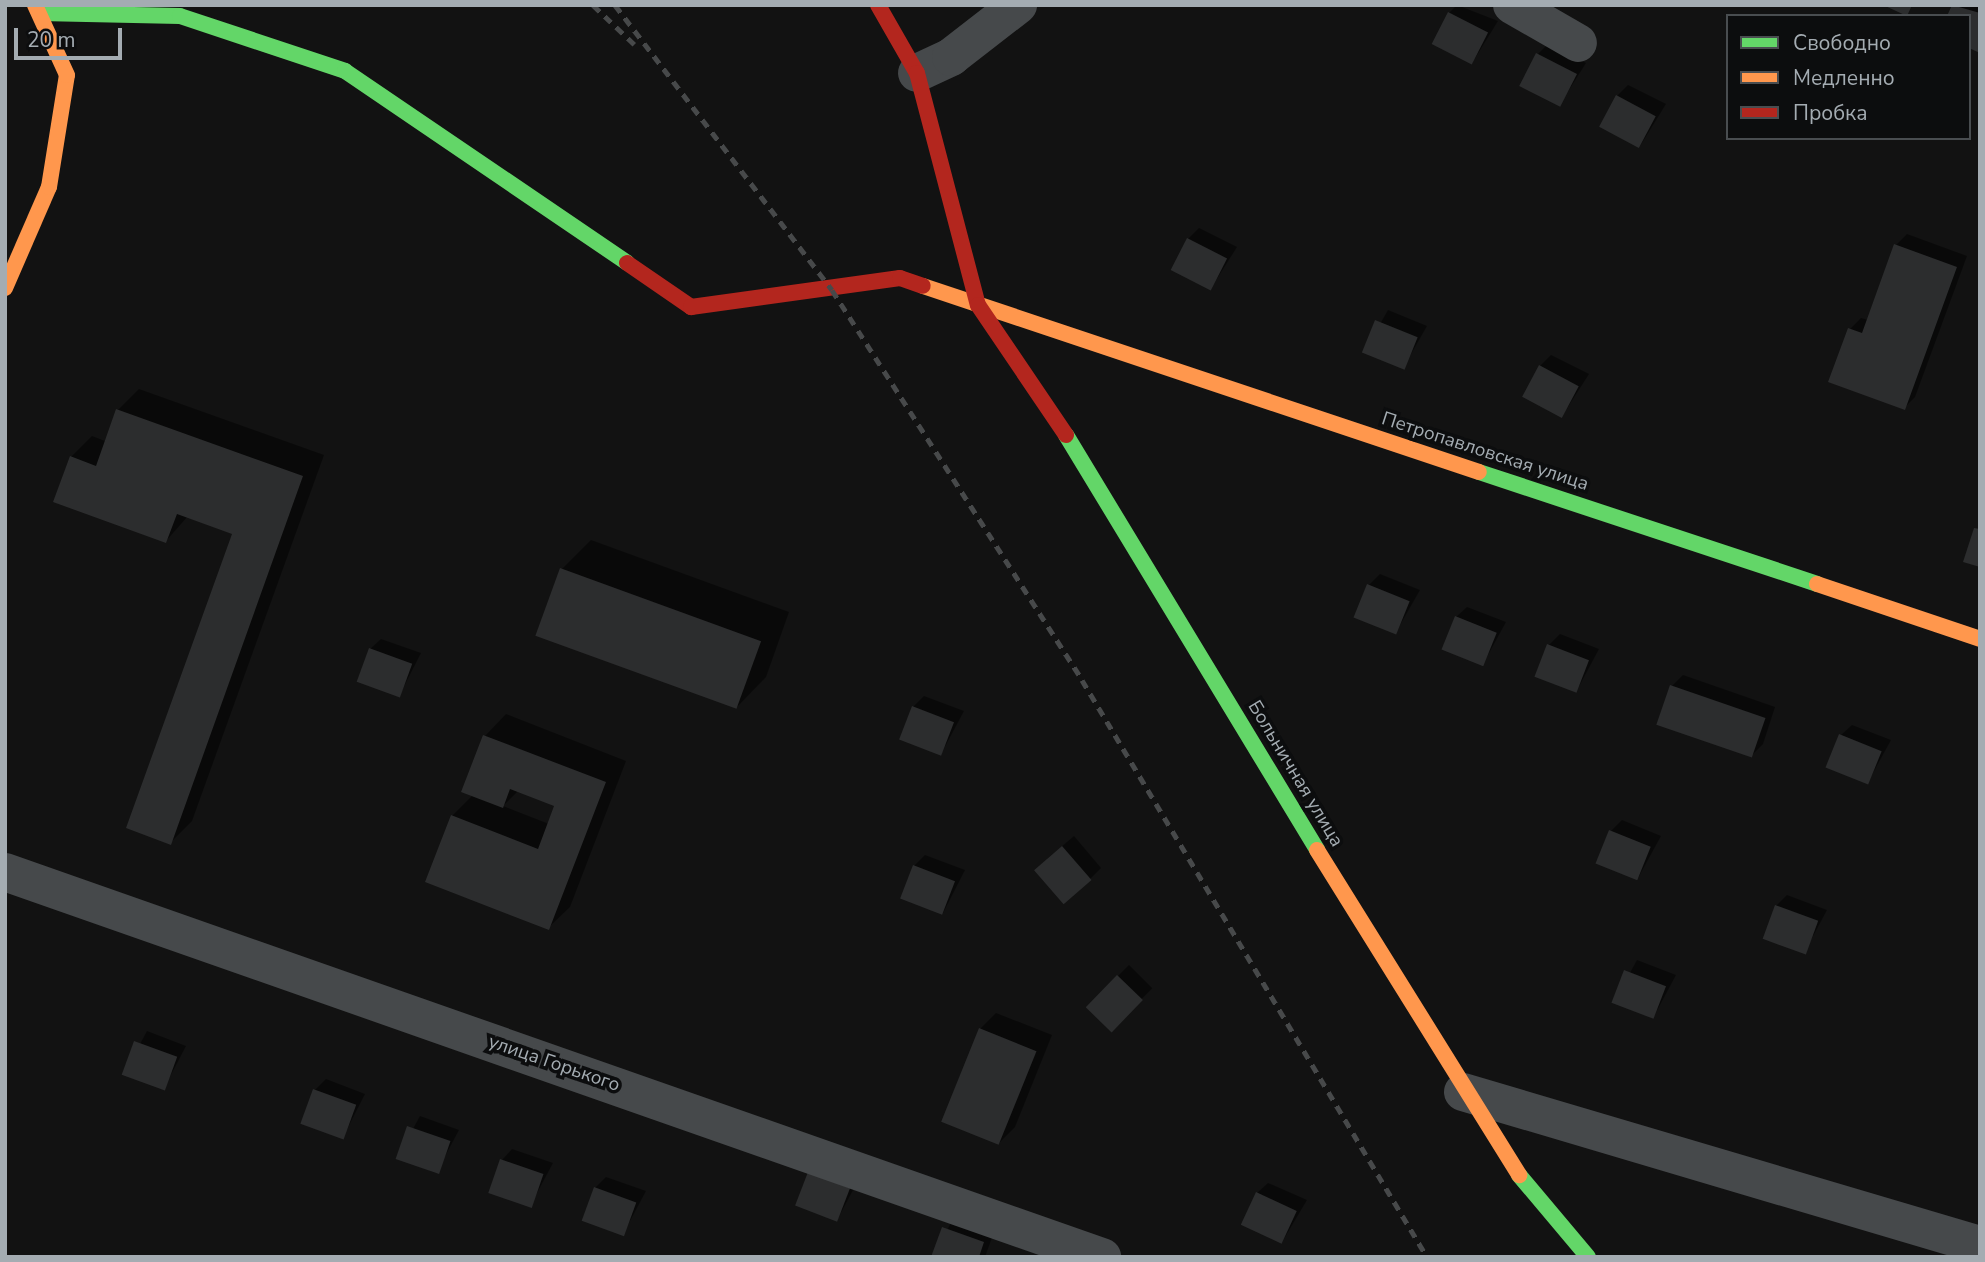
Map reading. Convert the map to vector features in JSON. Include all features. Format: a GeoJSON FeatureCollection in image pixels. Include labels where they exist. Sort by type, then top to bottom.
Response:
{"type":"FeatureCollection","features":[{"type":"Feature","properties":{"kind":"street"},"geometry":{"type":"LineString","coordinates":[[878,5],[917,73],[978,305]]}},
{"type":"Feature","properties":{"kind":"street"},"geometry":{"type":"LineString","coordinates":[[917,73],[951,57],[1018,5]]}},
{"type":"Feature","properties":{"kind":"street"},"geometry":{"type":"LineString","coordinates":[[1512,5],[1578,43]]}},
{"type":"Feature","properties":{"kind":"street"},"geometry":{"type":"LineString","coordinates":[[5,288],[49,187],[67,75],[38,9]]}},
{"type":"Feature","properties":{"kind":"street","name":"Петропавловская улица"},"geometry":{"type":"LineString","coordinates":[[38,9],[180,16],[345,71],[691,307],[900,278],[1980,639]]}},
{"type":"Feature","properties":{"kind":"street","name":"Больничная улица"},"geometry":{"type":"LineString","coordinates":[[978,305],[1029,373],[1463,1092],[1540,1205],[1588,1257]]}},
{"type":"Feature","properties":{"kind":"street","name":"улица Горького"},"geometry":{"type":"LineString","coordinates":[[5,872],[1102,1257]]}},
{"type":"Feature","properties":{"kind":"street"},"geometry":{"type":"LineString","coordinates":[[1463,1092],[1980,1245]]}},
{"type":"Feature","properties":{"kind":"building"},"geometry":{"type":"Polygon","coordinates":[[[1883,5],[1912,5],[1908,14],[1883,5]]]}},
{"type":"Feature","properties":{"kind":"building"},"geometry":{"type":"Polygon","coordinates":[[[1952,5],[1980,13],[1980,53],[1971,49],[1971,14],[1948,14],[1952,5]]]}},
{"type":"Feature","properties":{"kind":"building"},"geometry":{"type":"Polygon","coordinates":[[[1448,12],[1488,32],[1472,65],[1432,44],[1448,12]]]}},
{"type":"Feature","properties":{"kind":"building"},"geometry":{"type":"Polygon","coordinates":[[[1536,53],[1577,74],[1560,107],[1519,86],[1536,53]]]}},
{"type":"Feature","properties":{"kind":"building"},"geometry":{"type":"Polygon","coordinates":[[[1616,95],[1656,116],[1639,148],[1599,127],[1616,95]]]}},
{"type":"Feature","properties":{"kind":"building"},"geometry":{"type":"Polygon","coordinates":[[[1187,238],[1227,258],[1211,291],[1171,270],[1187,238]]]}},
{"type":"Feature","properties":{"kind":"building"},"geometry":{"type":"Polygon","coordinates":[[[1894,244],[1957,267],[1905,410],[1828,382],[1848,328],[1862,333],[1894,244]]]}},
{"type":"Feature","properties":{"kind":"building"},"geometry":{"type":"Polygon","coordinates":[[[1375,320],[1418,337],[1405,370],[1362,352],[1375,320]]]}},
{"type":"Feature","properties":{"kind":"building"},"geometry":{"type":"Polygon","coordinates":[[[1539,365],[1579,386],[1562,418],[1522,397],[1539,365]]]}},
{"type":"Feature","properties":{"kind":"building"},"geometry":{"type":"Polygon","coordinates":[[[116,409],[303,476],[171,845],[126,828],[232,534],[177,514],[166,543],[53,502],[70,456],[96,466],[116,409]]]}},
{"type":"Feature","properties":{"kind":"building"},"geometry":{"type":"Polygon","coordinates":[[[1974,528],[1980,529],[1980,567],[1963,562],[1974,528]]]}},
{"type":"Feature","properties":{"kind":"building"},"geometry":{"type":"Polygon","coordinates":[[[560,568],[761,641],[736,709],[535,636],[560,568]]]}},
{"type":"Feature","properties":{"kind":"building"},"geometry":{"type":"Polygon","coordinates":[[[1367,584],[1410,601],[1396,635],[1354,617],[1367,584]]]}},
{"type":"Feature","properties":{"kind":"building"},"geometry":{"type":"Polygon","coordinates":[[[1455,616],[1497,633],[1483,666],[1442,649],[1455,616]]]}},
{"type":"Feature","properties":{"kind":"building"},"geometry":{"type":"Polygon","coordinates":[[[1547,644],[1589,660],[1576,693],[1534,677],[1547,644]]]}},
{"type":"Feature","properties":{"kind":"building"},"geometry":{"type":"Polygon","coordinates":[[[369,648],[412,664],[400,698],[357,682],[369,648]]]}},
{"type":"Feature","properties":{"kind":"building"},"geometry":{"type":"Polygon","coordinates":[[[1670,685],[1765,718],[1752,758],[1656,725],[1670,685]]]}},
{"type":"Feature","properties":{"kind":"building"},"geometry":{"type":"Polygon","coordinates":[[[912,706],[954,722],[941,756],[899,740],[912,706]]]}},
{"type":"Feature","properties":{"kind":"building"},"geometry":{"type":"Polygon","coordinates":[[[1839,734],[1882,751],[1868,785],[1826,767],[1839,734]]]}},
{"type":"Feature","properties":{"kind":"building"},"geometry":{"type":"Polygon","coordinates":[[[483,735],[606,782],[549,930],[425,882],[451,815],[538,849],[554,806],[510,789],[503,808],[461,792],[483,735]]]}},
{"type":"Feature","properties":{"kind":"building"},"geometry":{"type":"Polygon","coordinates":[[[1609,830],[1651,847],[1637,880],[1596,863],[1609,830]]]}},
{"type":"Feature","properties":{"kind":"building"},"geometry":{"type":"Polygon","coordinates":[[[1062,846],[1092,880],[1064,904],[1034,870],[1062,846]]]}},
{"type":"Feature","properties":{"kind":"building"},"geometry":{"type":"Polygon","coordinates":[[[913,865],[955,881],[942,915],[900,899],[913,865]]]}},
{"type":"Feature","properties":{"kind":"building"},"geometry":{"type":"Polygon","coordinates":[[[1775,905],[1818,921],[1806,955],[1763,939],[1775,905]]]}},
{"type":"Feature","properties":{"kind":"building"},"geometry":{"type":"Polygon","coordinates":[[[1624,970],[1666,986],[1653,1019],[1611,1003],[1624,970]]]}},
{"type":"Feature","properties":{"kind":"building"},"geometry":{"type":"Polygon","coordinates":[[[1117,975],[1143,1000],[1112,1032],[1086,1007],[1117,975]]]}},
{"type":"Feature","properties":{"kind":"building"},"geometry":{"type":"Polygon","coordinates":[[[979,1028],[1036,1051],[999,1145],[941,1122],[979,1028]]]}},
{"type":"Feature","properties":{"kind":"building"},"geometry":{"type":"Polygon","coordinates":[[[134,1041],[177,1057],[165,1091],[122,1075],[134,1041]]]}},
{"type":"Feature","properties":{"kind":"building"},"geometry":{"type":"Polygon","coordinates":[[[313,1089],[356,1105],[344,1140],[300,1124],[313,1089]]]}},
{"type":"Feature","properties":{"kind":"building"},"geometry":{"type":"Polygon","coordinates":[[[407,1126],[450,1141],[439,1174],[396,1159],[407,1126]]]}},
{"type":"Feature","properties":{"kind":"building"},"geometry":{"type":"Polygon","coordinates":[[[500,1159],[543,1174],[532,1208],[488,1193],[500,1159]]]}},
{"type":"Feature","properties":{"kind":"building"},"geometry":{"type":"Polygon","coordinates":[[[808,1172],[850,1188],[837,1222],[795,1206],[808,1172]]]}},
{"type":"Feature","properties":{"kind":"building"},"geometry":{"type":"Polygon","coordinates":[[[594,1187],[636,1202],[624,1236],[582,1221],[594,1187]]]}},
{"type":"Feature","properties":{"kind":"building"},"geometry":{"type":"Polygon","coordinates":[[[1256,1192],[1297,1211],[1282,1244],[1241,1225],[1256,1192]]]}},
{"type":"Feature","properties":{"kind":"building"},"geometry":{"type":"Polygon","coordinates":[[[942,1227],[984,1242],[979,1257],[931,1257],[942,1227]]]}},
{"type":"Feature","properties":{"kind":"railway"},"geometry":{"type":"LineString","coordinates":[[593,5],[634,44]]}},
{"type":"Feature","properties":{"kind":"railway"},"geometry":{"type":"LineString","coordinates":[[615,5],[832,290],[1082,680],[1427,1257]]}},
{"type":"Feature","properties":{"kind":"traffic: fast"},"geometry":{"type":"LineString","coordinates":[[40,13],[180,16],[345,71],[627,263]]}},
{"type":"Feature","properties":{"kind":"traffic: fast"},"geometry":{"type":"LineString","coordinates":[[1066,435],[1317,850]]}},
{"type":"Feature","properties":{"kind":"traffic: fast"},"geometry":{"type":"LineString","coordinates":[[1479,472],[1817,584]]}},
{"type":"Feature","properties":{"kind":"traffic: fast"},"geometry":{"type":"LineString","coordinates":[[1519,1175],[1588,1257]]}},
{"type":"Feature","properties":{"kind":"traffic: slow"},"geometry":{"type":"LineString","coordinates":[[5,288],[49,187],[67,75],[35,5]]}},
{"type":"Feature","properties":{"kind":"traffic: slow"},"geometry":{"type":"LineString","coordinates":[[923,286],[1479,472]]}},
{"type":"Feature","properties":{"kind":"traffic: slow"},"geometry":{"type":"LineString","coordinates":[[1817,584],[1980,639]]}},
{"type":"Feature","properties":{"kind":"traffic: slow"},"geometry":{"type":"LineString","coordinates":[[1317,850],[1519,1175]]}},
{"type":"Feature","properties":{"kind":"traffic: jam"},"geometry":{"type":"LineString","coordinates":[[878,5],[917,73],[978,305],[1066,435]]}},
{"type":"Feature","properties":{"kind":"traffic: jam"},"geometry":{"type":"LineString","coordinates":[[627,263],[691,307],[900,278],[923,286]]}}]}
